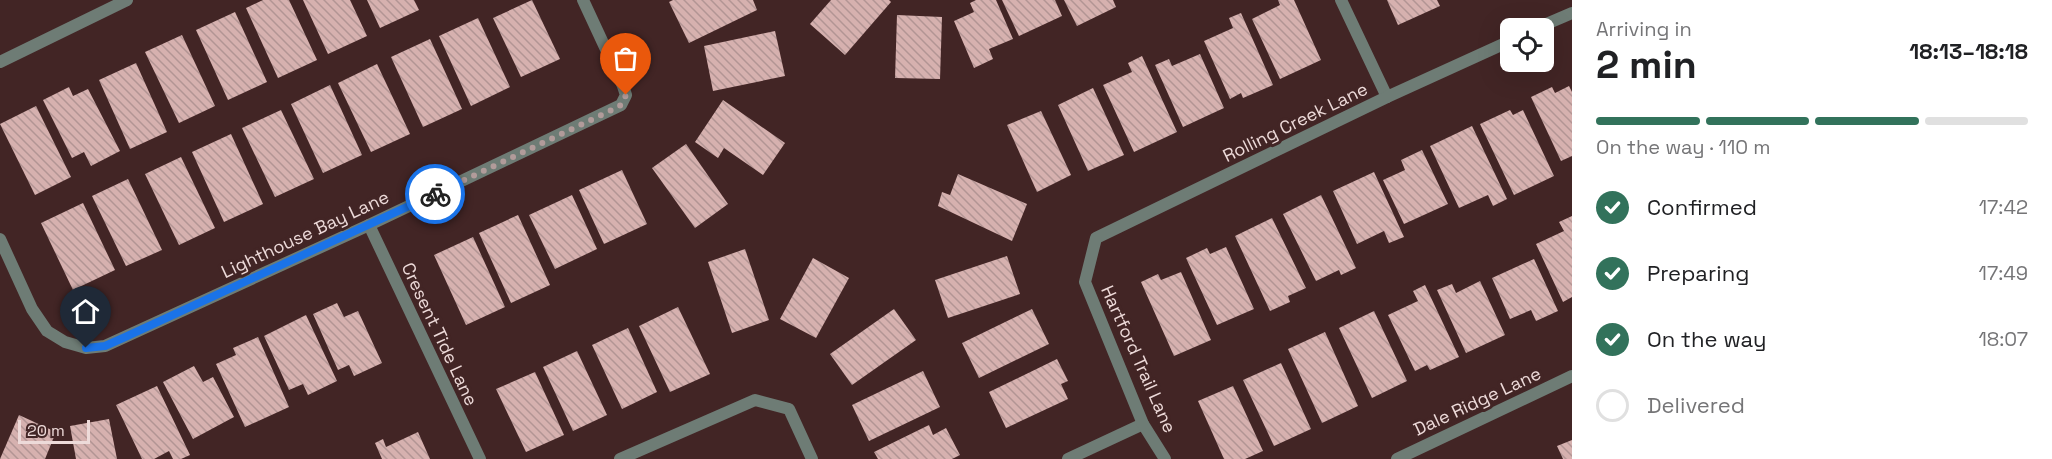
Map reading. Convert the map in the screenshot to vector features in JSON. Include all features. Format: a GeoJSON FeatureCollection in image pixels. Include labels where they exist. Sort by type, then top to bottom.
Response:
{"type":"FeatureCollection","features":[{"type":"Feature","properties":{"kind":"street"},"geometry":{"type":"LineString","coordinates":[[0,62],[127,0]]}},
{"type":"Feature","properties":{"kind":"street","name":"Lighthouse Bay Lane"},"geometry":{"type":"LineString","coordinates":[[0,239],[32,309],[46,331],[65,342],[86,348],[105,346],[369,225],[621,105],[626,95],[623,86],[583,0]]}},
{"type":"Feature","properties":{"kind":"street"},"geometry":{"type":"LineString","coordinates":[[1341,0],[1387,97]]}},
{"type":"Feature","properties":{"kind":"street"},"geometry":{"type":"LineString","coordinates":[[1554,21],[1572,13]]}},
{"type":"Feature","properties":{"kind":"street","name":"Rolling Creek Lane"},"geometry":{"type":"LineString","coordinates":[[1096,238],[1387,97],[1500,46]]}},
{"type":"Feature","properties":{"kind":"street","name":"Cresent Tide Lane"},"geometry":{"type":"LineString","coordinates":[[369,225],[480,459]]}},
{"type":"Feature","properties":{"kind":"street","name":"Hartford Trail Lane"},"geometry":{"type":"LineString","coordinates":[[1096,238],[1085,282],[1143,424],[1165,459]]}},
{"type":"Feature","properties":{"kind":"street","name":"Dale Ridge Lane"},"geometry":{"type":"LineString","coordinates":[[1397,459],[1572,376]]}},
{"type":"Feature","properties":{"kind":"street"},"geometry":{"type":"LineString","coordinates":[[620,459],[755,400],[789,409],[812,459]]}},
{"type":"Feature","properties":{"kind":"street"},"geometry":{"type":"LineString","coordinates":[[1068,459],[1143,424]]}},
{"type":"Feature","properties":{"kind":"building"},"geometry":{"type":"Polygon","coordinates":[[[263,0],[289,0],[317,60],[278,78],[246,8],[263,0]]]}},
{"type":"Feature","properties":{"kind":"building"},"geometry":{"type":"Polygon","coordinates":[[[303,0],[350,0],[367,36],[328,54],[303,0]]]}},
{"type":"Feature","properties":{"kind":"building"},"geometry":{"type":"Polygon","coordinates":[[[367,0],[414,0],[419,10],[380,28],[367,0]]]}},
{"type":"Feature","properties":{"kind":"building"},"geometry":{"type":"Polygon","coordinates":[[[532,0],[560,59],[521,77],[493,18],[532,0]]]}},
{"type":"Feature","properties":{"kind":"building"},"geometry":{"type":"Polygon","coordinates":[[[673,0],[753,0],[757,10],[689,43],[669,2],[673,0]]]}},
{"type":"Feature","properties":{"kind":"building"},"geometry":{"type":"Polygon","coordinates":[[[831,0],[889,0],[891,2],[845,55],[810,24],[831,0]]]}},
{"type":"Feature","properties":{"kind":"building"},"geometry":{"type":"Polygon","coordinates":[[[976,0],[996,0],[1013,39],[989,49],[993,59],[974,68],[954,21],[974,12],[970,3],[976,0]]]}},
{"type":"Feature","properties":{"kind":"building"},"geometry":{"type":"Polygon","coordinates":[[[1002,0],[1055,0],[1062,16],[1019,36],[1002,0]]]}},
{"type":"Feature","properties":{"kind":"building"},"geometry":{"type":"Polygon","coordinates":[[[1064,0],[1113,0],[1116,7],[1077,26],[1064,0]]]}},
{"type":"Feature","properties":{"kind":"building"},"geometry":{"type":"Polygon","coordinates":[[[1278,0],[1294,0],[1321,60],[1280,79],[1252,19],[1280,5],[1278,0]]]}},
{"type":"Feature","properties":{"kind":"building"},"geometry":{"type":"Polygon","coordinates":[[[1387,0],[1437,0],[1440,6],[1398,25],[1387,0]]]}},
{"type":"Feature","properties":{"kind":"building"},"geometry":{"type":"Polygon","coordinates":[[[235,12],[267,82],[228,100],[196,30],[235,12]]]}},
{"type":"Feature","properties":{"kind":"building"},"geometry":{"type":"Polygon","coordinates":[[[1241,13],[1273,85],[1243,98],[1241,93],[1230,99],[1204,41],[1233,28],[1229,18],[1241,13]]]}},
{"type":"Feature","properties":{"kind":"building"},"geometry":{"type":"Polygon","coordinates":[[[897,15],[942,17],[940,79],[895,78],[897,15]]]}},
{"type":"Feature","properties":{"kind":"building"},"geometry":{"type":"Polygon","coordinates":[[[478,18],[510,87],[471,106],[439,36],[478,18]]]}},
{"type":"Feature","properties":{"kind":"building"},"geometry":{"type":"Polygon","coordinates":[[[775,31],[785,76],[713,91],[704,46],[775,31]]]}},
{"type":"Feature","properties":{"kind":"building"},"geometry":{"type":"Polygon","coordinates":[[[182,35],[215,106],[179,123],[145,52],[182,35]]]}},
{"type":"Feature","properties":{"kind":"building"},"geometry":{"type":"Polygon","coordinates":[[[430,39],[462,109],[423,127],[391,57],[430,39]]]}},
{"type":"Feature","properties":{"kind":"building"},"geometry":{"type":"Polygon","coordinates":[[[1200,54],[1224,108],[1183,127],[1155,65],[1169,59],[1172,66],[1200,54]]]}},
{"type":"Feature","properties":{"kind":"building"},"geometry":{"type":"Polygon","coordinates":[[[1142,56],[1177,132],[1134,152],[1103,85],[1132,72],[1128,63],[1142,56]]]}},
{"type":"Feature","properties":{"kind":"building"},"geometry":{"type":"Polygon","coordinates":[[[136,63],[167,132],[130,149],[99,80],[136,63]]]}},
{"type":"Feature","properties":{"kind":"building"},"geometry":{"type":"Polygon","coordinates":[[[377,64],[410,134],[371,152],[338,83],[377,64]]]}},
{"type":"Feature","properties":{"kind":"building"},"geometry":{"type":"Polygon","coordinates":[[[330,85],[362,155],[323,173],[291,104],[330,85]]]}},
{"type":"Feature","properties":{"kind":"building"},"geometry":{"type":"Polygon","coordinates":[[[1569,86],[1572,92],[1572,156],[1561,161],[1531,97],[1552,87],[1555,93],[1569,86]]]}},
{"type":"Feature","properties":{"kind":"building"},"geometry":{"type":"Polygon","coordinates":[[[69,87],[73,96],[88,89],[120,151],[91,166],[84,152],[72,158],[43,100],[69,87]]]}},
{"type":"Feature","properties":{"kind":"building"},"geometry":{"type":"Polygon","coordinates":[[[1093,88],[1124,155],[1088,171],[1058,105],[1093,88]]]}},
{"type":"Feature","properties":{"kind":"building"},"geometry":{"type":"Polygon","coordinates":[[[723,100],[785,143],[763,175],[724,148],[718,158],[695,142],[723,100]]]}},
{"type":"Feature","properties":{"kind":"building"},"geometry":{"type":"Polygon","coordinates":[[[36,106],[71,177],[35,195],[0,124],[36,106]]]}},
{"type":"Feature","properties":{"kind":"building"},"geometry":{"type":"Polygon","coordinates":[[[281,110],[314,179],[275,197],[242,128],[281,110]]]}},
{"type":"Feature","properties":{"kind":"building"},"geometry":{"type":"Polygon","coordinates":[[[1510,110],[1513,115],[1523,110],[1554,176],[1514,195],[1480,124],[1510,110]]]}},
{"type":"Feature","properties":{"kind":"building"},"geometry":{"type":"Polygon","coordinates":[[[1041,111],[1071,175],[1037,192],[1007,125],[1041,111]]]}},
{"type":"Feature","properties":{"kind":"building"},"geometry":{"type":"Polygon","coordinates":[[[1472,126],[1507,199],[1493,206],[1488,195],[1459,208],[1430,146],[1472,126]]]}},
{"type":"Feature","properties":{"kind":"building"},"geometry":{"type":"Polygon","coordinates":[[[231,134],[263,204],[224,222],[192,152],[231,134]]]}},
{"type":"Feature","properties":{"kind":"building"},"geometry":{"type":"Polygon","coordinates":[[[686,144],[728,204],[695,228],[652,168],[686,144]]]}},
{"type":"Feature","properties":{"kind":"building"},"geometry":{"type":"Polygon","coordinates":[[[1422,150],[1448,204],[1404,224],[1383,180],[1405,170],[1401,160],[1422,150]]]}},
{"type":"Feature","properties":{"kind":"building"},"geometry":{"type":"Polygon","coordinates":[[[181,157],[215,228],[179,245],[145,174],[181,157]]]}},
{"type":"Feature","properties":{"kind":"building"},"geometry":{"type":"Polygon","coordinates":[[[622,170],[647,224],[604,244],[579,190],[622,170]]]}},
{"type":"Feature","properties":{"kind":"building"},"geometry":{"type":"Polygon","coordinates":[[[1374,172],[1404,237],[1389,243],[1384,231],[1357,244],[1333,191],[1374,172]]]}},
{"type":"Feature","properties":{"kind":"building"},"geometry":{"type":"Polygon","coordinates":[[[958,174],[1027,204],[1012,241],[938,206],[942,192],[950,195],[958,174]]]}},
{"type":"Feature","properties":{"kind":"building"},"geometry":{"type":"Polygon","coordinates":[[[128,179],[162,250],[126,266],[92,196],[128,179]]]}},
{"type":"Feature","properties":{"kind":"building"},"geometry":{"type":"Polygon","coordinates":[[[572,195],[597,249],[555,269],[529,215],[572,195]]]}},
{"type":"Feature","properties":{"kind":"building"},"geometry":{"type":"Polygon","coordinates":[[[1321,195],[1356,268],[1341,275],[1339,270],[1316,281],[1283,214],[1321,195]]]}},
{"type":"Feature","properties":{"kind":"building"},"geometry":{"type":"Polygon","coordinates":[[[83,203],[115,270],[73,290],[41,223],[83,203]]]}},
{"type":"Feature","properties":{"kind":"building"},"geometry":{"type":"Polygon","coordinates":[[[518,215],[550,285],[511,303],[479,233],[518,215]]]}},
{"type":"Feature","properties":{"kind":"building"},"geometry":{"type":"Polygon","coordinates":[[[1572,216],[1572,297],[1563,302],[1536,244],[1564,231],[1559,222],[1572,216]]]}},
{"type":"Feature","properties":{"kind":"building"},"geometry":{"type":"Polygon","coordinates":[[[1272,218],[1306,288],[1288,296],[1290,302],[1270,311],[1235,236],[1272,218]]]}},
{"type":"Feature","properties":{"kind":"building"},"geometry":{"type":"Polygon","coordinates":[[[473,237],[505,307],[466,325],[434,255],[473,237]]]}},
{"type":"Feature","properties":{"kind":"building"},"geometry":{"type":"Polygon","coordinates":[[[1226,247],[1254,309],[1217,325],[1186,258],[1207,248],[1210,254],[1226,247]]]}},
{"type":"Feature","properties":{"kind":"building"},"geometry":{"type":"Polygon","coordinates":[[[745,249],[769,320],[732,333],[708,262],[745,249]]]}},
{"type":"Feature","properties":{"kind":"building"},"geometry":{"type":"Polygon","coordinates":[[[1007,256],[1020,294],[948,318],[935,280],[1007,256]]]}},
{"type":"Feature","properties":{"kind":"building"},"geometry":{"type":"Polygon","coordinates":[[[813,258],[849,278],[816,338],[780,319],[813,258]]]}},
{"type":"Feature","properties":{"kind":"building"},"geometry":{"type":"Polygon","coordinates":[[[1534,259],[1558,311],[1536,321],[1531,310],[1510,319],[1492,278],[1534,259]]]}},
{"type":"Feature","properties":{"kind":"building"},"geometry":{"type":"Polygon","coordinates":[[[1181,272],[1211,340],[1174,356],[1141,282],[1158,274],[1161,280],[1181,272]]]}},
{"type":"Feature","properties":{"kind":"building"},"geometry":{"type":"Polygon","coordinates":[[[1480,281],[1505,335],[1466,353],[1437,290],[1452,284],[1456,293],[1480,281]]]}},
{"type":"Feature","properties":{"kind":"building"},"geometry":{"type":"Polygon","coordinates":[[[1425,285],[1459,357],[1430,370],[1427,365],[1415,371],[1388,315],[1418,301],[1413,291],[1425,285]]]}},
{"type":"Feature","properties":{"kind":"building"},"geometry":{"type":"Polygon","coordinates":[[[337,303],[344,317],[358,311],[382,363],[354,376],[349,365],[338,370],[313,314],[337,303]]]}},
{"type":"Feature","properties":{"kind":"building"},"geometry":{"type":"Polygon","coordinates":[[[678,307],[710,374],[670,392],[639,326],[678,307]]]}},
{"type":"Feature","properties":{"kind":"building"},"geometry":{"type":"Polygon","coordinates":[[[894,309],[916,340],[852,385],[830,354],[894,309]]]}},
{"type":"Feature","properties":{"kind":"building"},"geometry":{"type":"Polygon","coordinates":[[[1032,309],[1049,344],[979,378],[962,343],[1032,309]]]}},
{"type":"Feature","properties":{"kind":"building"},"geometry":{"type":"Polygon","coordinates":[[[1374,311],[1407,381],[1372,398],[1339,328],[1374,311]]]}},
{"type":"Feature","properties":{"kind":"building"},"geometry":{"type":"Polygon","coordinates":[[[306,315],[337,381],[308,395],[303,384],[289,390],[264,336],[306,315]]]}},
{"type":"Feature","properties":{"kind":"building"},"geometry":{"type":"Polygon","coordinates":[[[628,328],[657,392],[622,409],[592,345],[628,328]]]}},
{"type":"Feature","properties":{"kind":"building"},"geometry":{"type":"Polygon","coordinates":[[[1325,332],[1358,406],[1322,423],[1288,349],[1325,332]]]}},
{"type":"Feature","properties":{"kind":"building"},"geometry":{"type":"Polygon","coordinates":[[[258,337],[289,407],[245,427],[216,364],[236,355],[233,348],[258,337]]]}},
{"type":"Feature","properties":{"kind":"building"},"geometry":{"type":"Polygon","coordinates":[[[577,351],[607,415],[573,431],[543,367],[577,351]]]}},
{"type":"Feature","properties":{"kind":"building"},"geometry":{"type":"Polygon","coordinates":[[[1057,359],[1068,381],[1061,384],[1068,399],[1006,428],[989,392],[1057,359]]]}},
{"type":"Feature","properties":{"kind":"building"},"geometry":{"type":"Polygon","coordinates":[[[1281,363],[1311,429],[1274,446],[1243,380],[1281,363]]]}},
{"type":"Feature","properties":{"kind":"building"},"geometry":{"type":"Polygon","coordinates":[[[194,366],[203,382],[213,377],[234,417],[193,439],[163,382],[194,366]]]}},
{"type":"Feature","properties":{"kind":"building"},"geometry":{"type":"Polygon","coordinates":[[[923,371],[940,407],[869,441],[852,405],[923,371]]]}},
{"type":"Feature","properties":{"kind":"building"},"geometry":{"type":"Polygon","coordinates":[[[535,372],[564,435],[526,452],[496,389],[535,372]]]}},
{"type":"Feature","properties":{"kind":"building"},"geometry":{"type":"Polygon","coordinates":[[[157,386],[190,455],[181,459],[173,459],[169,451],[154,459],[142,459],[116,405],[157,386]]]}},
{"type":"Feature","properties":{"kind":"building"},"geometry":{"type":"Polygon","coordinates":[[[1233,386],[1263,451],[1245,459],[1224,459],[1198,401],[1233,386]]]}},
{"type":"Feature","properties":{"kind":"building"},"geometry":{"type":"Polygon","coordinates":[[[19,415],[56,432],[45,459],[0,459],[19,415]]]}},
{"type":"Feature","properties":{"kind":"building"},"geometry":{"type":"Polygon","coordinates":[[[109,419],[117,459],[76,459],[70,426],[109,419]]]}},
{"type":"Feature","properties":{"kind":"building"},"geometry":{"type":"Polygon","coordinates":[[[929,425],[933,435],[946,428],[960,455],[952,459],[878,459],[874,452],[929,425]]]}},
{"type":"Feature","properties":{"kind":"building"},"geometry":{"type":"Polygon","coordinates":[[[418,432],[430,459],[382,459],[375,443],[383,439],[386,447],[418,432]]]}},
{"type":"Feature","properties":{"kind":"building"},"geometry":{"type":"Polygon","coordinates":[[[1572,440],[1572,459],[1563,459],[1557,446],[1572,440]]]}},
{"type":"Feature","properties":{"kind":"way so far"},"geometry":{"type":"LineString","coordinates":[[435,194],[614,109],[621,105],[626,95]]}},
{"type":"Feature","properties":{"kind":"route"},"geometry":{"type":"LineString","coordinates":[[86,348],[105,346],[435,194]]}}]}
